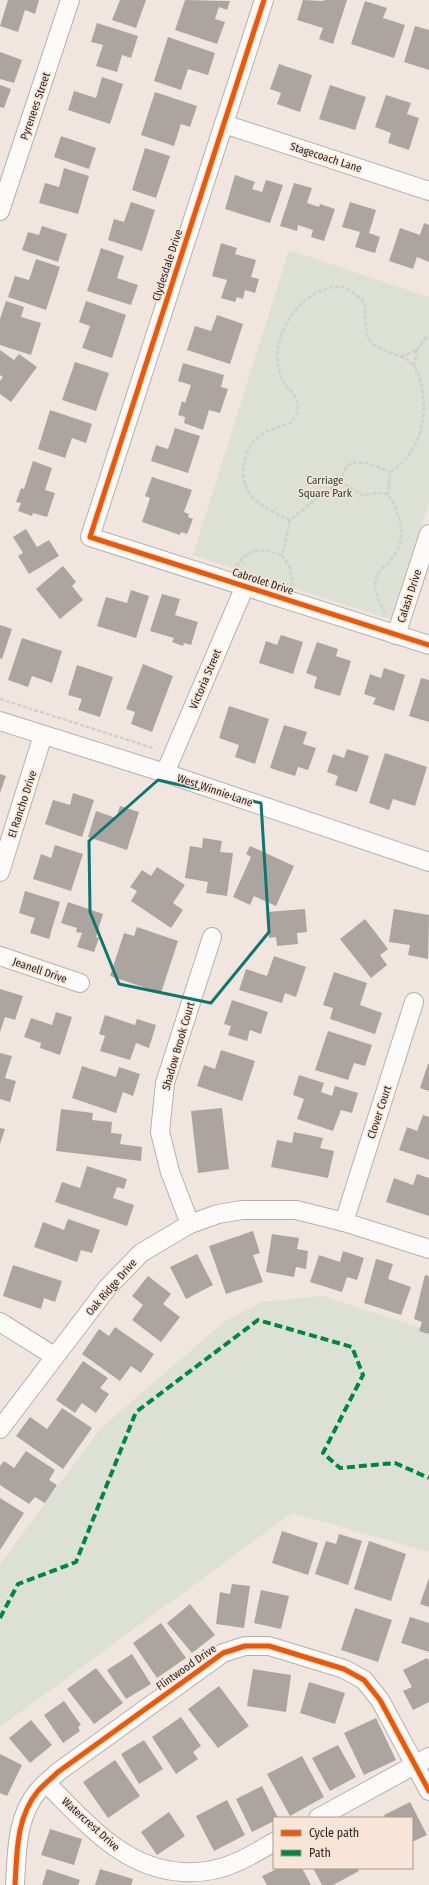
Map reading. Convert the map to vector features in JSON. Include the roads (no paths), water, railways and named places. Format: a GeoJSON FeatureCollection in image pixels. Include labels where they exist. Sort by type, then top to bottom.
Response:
{"type":"FeatureCollection","features":[{"type":"Feature","properties":{"kind":"street","name":"Pyrenees Street"},"geometry":{"type":"LineString","coordinates":[[0,211],[70,0]]}},
{"type":"Feature","properties":{"kind":"street","name":"Clydesdale Drive"},"geometry":{"type":"LineString","coordinates":[[90,537],[264,0]]}},
{"type":"Feature","properties":{"kind":"street","name":"Stagecoach Lane"},"geometry":{"type":"LineString","coordinates":[[224,124],[429,191]]}},
{"type":"Feature","properties":{"kind":"street","name":"Calash Drive"},"geometry":{"type":"LineString","coordinates":[[396,635],[429,534]]}},
{"type":"Feature","properties":{"kind":"street","name":"Cabrolet Drive"},"geometry":{"type":"LineString","coordinates":[[90,537],[429,645]]}},
{"type":"Feature","properties":{"kind":"street","name":"Victoria Street"},"geometry":{"type":"LineString","coordinates":[[165,773],[245,586]]}},
{"type":"Feature","properties":{"kind":"street","name":"West Winnie Lane"},"geometry":{"type":"LineString","coordinates":[[0,721],[165,773],[429,862]]}},
{"type":"Feature","properties":{"kind":"street","name":"El Rancho Drive"},"geometry":{"type":"LineString","coordinates":[[0,872],[43,735]]}},
{"type":"Feature","properties":{"kind":"street","name":"Shadow Brook Court"},"geometry":{"type":"LineString","coordinates":[[190,1224],[170,1172],[160,1132],[165,1083],[212,937]]}},
{"type":"Feature","properties":{"kind":"street","name":"Jeanell Drive"},"geometry":{"type":"LineString","coordinates":[[0,956],[80,983]]}},
{"type":"Feature","properties":{"kind":"street","name":"Clover Court"},"geometry":{"type":"LineString","coordinates":[[344,1222],[414,1002]]}},
{"type":"Feature","properties":{"kind":"street","name":"Oak Ridge Drive"},"geometry":{"type":"LineString","coordinates":[[0,1429],[54,1356],[108,1287],[141,1253],[190,1224],[218,1214],[242,1210],[296,1210],[344,1222],[429,1249]]}},
{"type":"Feature","properties":{"kind":"street"},"geometry":{"type":"LineString","coordinates":[[0,1322],[54,1356]]}},
{"type":"Feature","properties":{"kind":"street","name":"Flintwood Drive"},"geometry":{"type":"LineString","coordinates":[[15,1885],[18,1837],[25,1812],[37,1792],[58,1772],[223,1653],[245,1646],[269,1646],[344,1669],[364,1680],[380,1700],[422,1761],[429,1791]]}},
{"type":"Feature","properties":{"kind":"street"},"geometry":{"type":"LineString","coordinates":[[320,1817],[422,1761]]}},
{"type":"Feature","properties":{"kind":"street","name":"Watercrest Drive"},"geometry":{"type":"LineString","coordinates":[[46,1783],[114,1848],[134,1860],[154,1868],[192,1872],[214,1870],[236,1862],[273,1843]]}},
{"type":"Feature","properties":{"kind":"park label","name":"Carriage Square Park"},"geometry":{"type":"Point","coordinates":[325,486]}}]}
